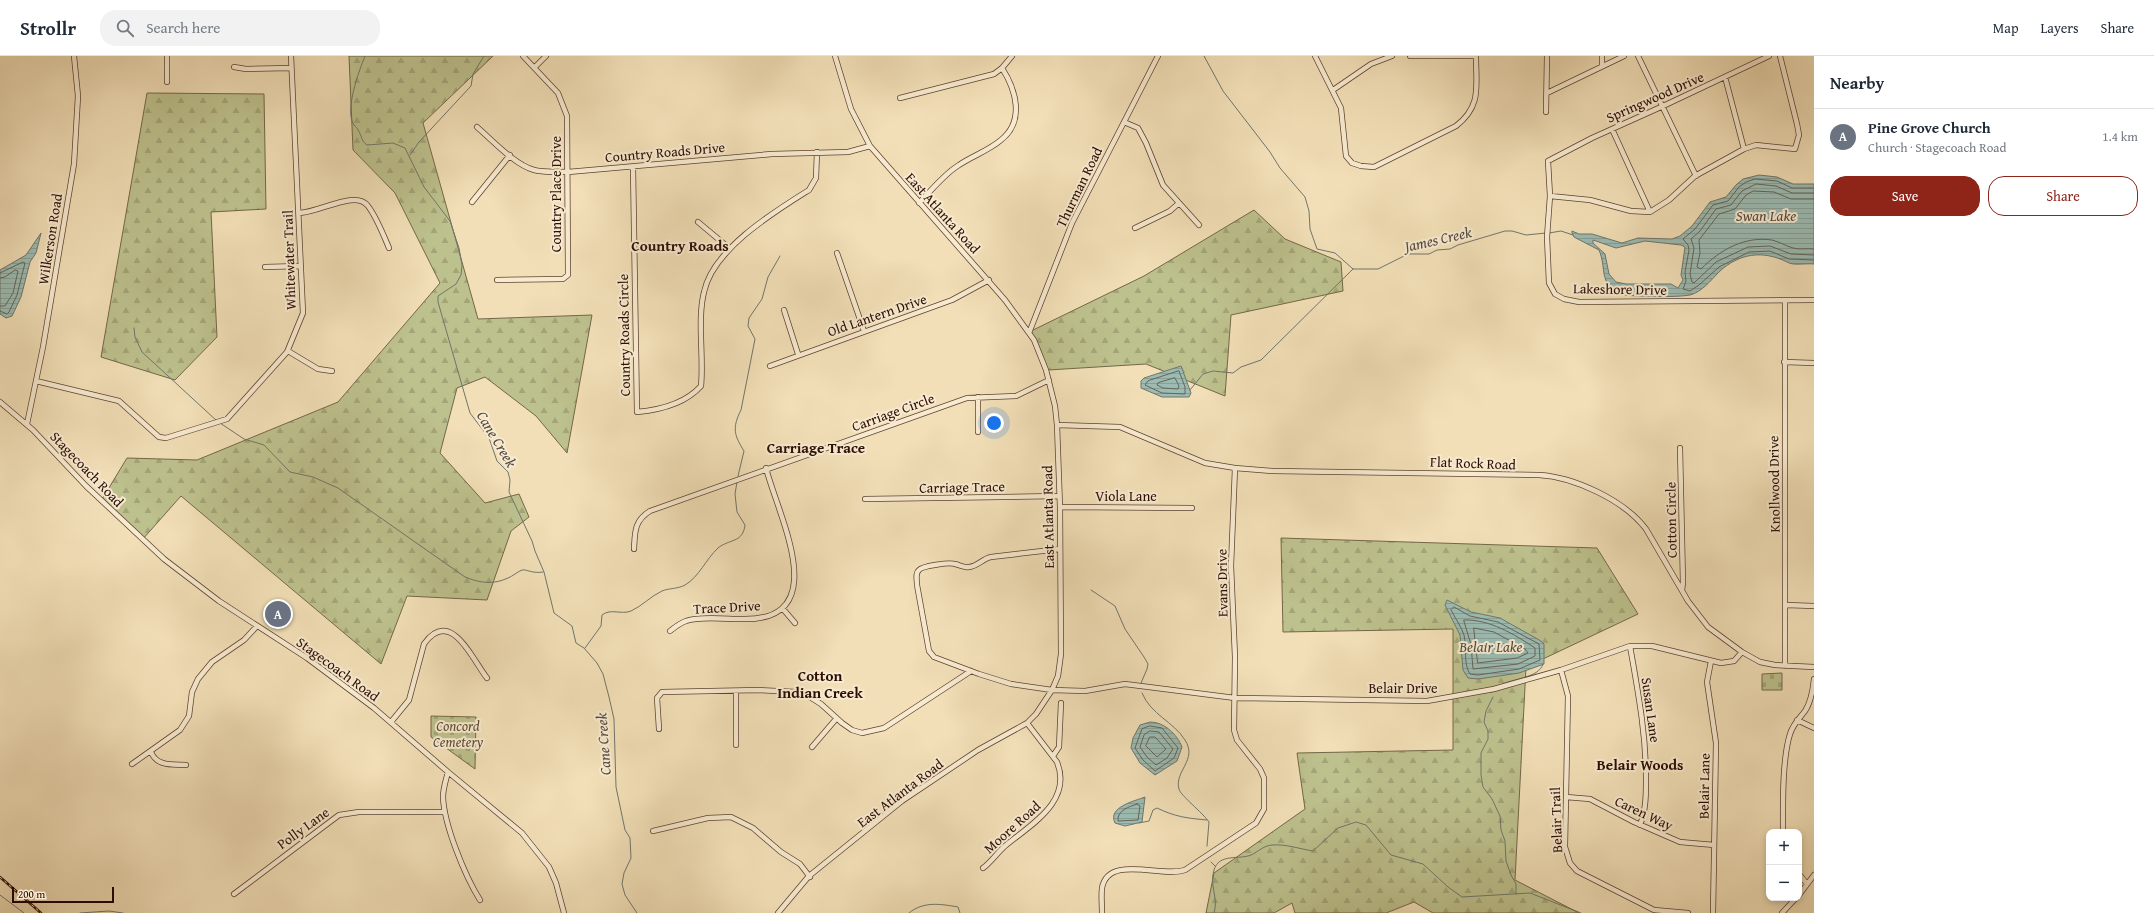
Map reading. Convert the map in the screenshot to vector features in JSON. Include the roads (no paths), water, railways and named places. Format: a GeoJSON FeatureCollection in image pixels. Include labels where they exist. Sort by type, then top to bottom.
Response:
{"type":"FeatureCollection","features":[{"type":"Feature","properties":{"kind":"street","name":"Wilkerson Road"},"geometry":{"type":"LineString","coordinates":[[27,424],[54,288],[74,164],[78,96],[74,56]]}},
{"type":"Feature","properties":{"kind":"street"},"geometry":{"type":"LineString","coordinates":[[167,56],[167,82]]}},
{"type":"Feature","properties":{"kind":"street","name":"Whitewater Trail"},"geometry":{"type":"LineString","coordinates":[[36,381],[119,401],[159,437],[166,438],[227,419],[288,351],[303,313],[291,56]]}},
{"type":"Feature","properties":{"kind":"street","name":"Country Place Drive"},"geometry":{"type":"LineString","coordinates":[[497,280],[566,278],[568,172],[566,168],[567,116],[563,101],[558,93],[523,56]]}},
{"type":"Feature","properties":{"kind":"street"},"geometry":{"type":"LineString","coordinates":[[535,67],[546,56]]}},
{"type":"Feature","properties":{"kind":"street","name":"East Atlanta Road"},"geometry":{"type":"LineString","coordinates":[[778,913],[810,877],[902,801],[978,750],[1027,723],[1036,714],[1052,690],[1058,676],[1061,654],[1060,507],[1057,425],[1055,406],[1049,380],[1029,332],[989,280],[919,204],[870,146],[851,109],[835,56]]}},
{"type":"Feature","properties":{"kind":"street"},"geometry":{"type":"LineString","coordinates":[[900,98],[994,74],[1002,68],[1012,56]]}},
{"type":"Feature","properties":{"kind":"street","name":"Thurman Road"},"geometry":{"type":"LineString","coordinates":[[1029,332],[1072,223],[1158,56]]}},
{"type":"Feature","properties":{"kind":"street"},"geometry":{"type":"LineString","coordinates":[[1315,56],[1341,108],[1346,156],[1352,162],[1361,166],[1374,166],[1456,126],[1465,120],[1471,112],[1476,94],[1476,56],[1410,56]]}},
{"type":"Feature","properties":{"kind":"street"},"geometry":{"type":"LineString","coordinates":[[1333,90],[1371,64],[1392,56]]}},
{"type":"Feature","properties":{"kind":"street"},"geometry":{"type":"LineString","coordinates":[[1546,112],[1547,56]]}},
{"type":"Feature","properties":{"kind":"street"},"geometry":{"type":"LineString","coordinates":[[1602,56],[1602,66]]}},
{"type":"Feature","properties":{"kind":"street"},"geometry":{"type":"LineString","coordinates":[[1547,93],[1624,56]]}},
{"type":"Feature","properties":{"kind":"street"},"geometry":{"type":"LineString","coordinates":[[1638,56],[1696,176]]}},
{"type":"Feature","properties":{"kind":"street","name":"Springwood Drive"},"geometry":{"type":"LineString","coordinates":[[1550,159],[1612,128],[1662,107],[1769,56]]}},
{"type":"Feature","properties":{"kind":"street"},"geometry":{"type":"LineString","coordinates":[[1550,196],[1590,200],[1630,211],[1650,212],[1664,204],[1696,176],[1744,149],[1756,145],[1795,149],[1798,134],[1797,124],[1780,56]]}},
{"type":"Feature","properties":{"kind":"street"},"geometry":{"type":"LineString","coordinates":[[234,67],[246,69],[291,68]]}},
{"type":"Feature","properties":{"kind":"street"},"geometry":{"type":"LineString","coordinates":[[919,204],[958,165],[994,145],[1009,131],[1015,115],[1017,101],[1010,81],[1002,68]]}},
{"type":"Feature","properties":{"kind":"street"},"geometry":{"type":"LineString","coordinates":[[1725,77],[1744,149]]}},
{"type":"Feature","properties":{"kind":"street"},"geometry":{"type":"LineString","coordinates":[[1124,122],[1138,128],[1146,143],[1163,185],[1199,225]]}},
{"type":"Feature","properties":{"kind":"street","name":"Country Roads Drive"},"geometry":{"type":"LineString","coordinates":[[477,127],[510,155],[529,168],[535,170],[568,172],[718,158],[817,152],[848,152],[870,146]]}},
{"type":"Feature","properties":{"kind":"street"},"geometry":{"type":"LineString","coordinates":[[1612,128],[1650,212]]}},
{"type":"Feature","properties":{"kind":"street","name":"Country Roads Circle"},"geometry":{"type":"LineString","coordinates":[[633,167],[637,412],[657,409],[682,401],[695,393],[701,386],[704,291],[716,264],[729,248],[809,190],[816,178],[817,152]]}},
{"type":"Feature","properties":{"kind":"street"},"geometry":{"type":"LineString","coordinates":[[472,202],[510,155]]}},
{"type":"Feature","properties":{"kind":"street","name":"Lakeshore Drive"},"geometry":{"type":"LineString","coordinates":[[1550,159],[1547,167],[1550,196],[1547,237],[1549,283],[1556,294],[1564,299],[1596,303],[1814,300]]}},
{"type":"Feature","properties":{"kind":"street"},"geometry":{"type":"LineString","coordinates":[[299,214],[316,212],[350,199],[363,202],[371,210],[389,248]]}},
{"type":"Feature","properties":{"kind":"street"},"geometry":{"type":"LineString","coordinates":[[1135,228],[1170,211],[1179,204]]}},
{"type":"Feature","properties":{"kind":"street"},"geometry":{"type":"LineString","coordinates":[[698,222],[729,248]]}},
{"type":"Feature","properties":{"kind":"street"},"geometry":{"type":"LineString","coordinates":[[837,253],[864,331]]}},
{"type":"Feature","properties":{"kind":"street"},"geometry":{"type":"LineString","coordinates":[[265,268],[301,266]]}},
{"type":"Feature","properties":{"kind":"street","name":"Old Lantern Drive"},"geometry":{"type":"LineString","coordinates":[[770,366],[798,354],[952,300],[989,280]]}},
{"type":"Feature","properties":{"kind":"street","name":"Knollwood Drive"},"geometry":{"type":"LineString","coordinates":[[1785,301],[1785,666]]}},
{"type":"Feature","properties":{"kind":"street"},"geometry":{"type":"LineString","coordinates":[[784,310],[798,354]]}},
{"type":"Feature","properties":{"kind":"street"},"geometry":{"type":"LineString","coordinates":[[288,351],[318,369],[332,370]]}},
{"type":"Feature","properties":{"kind":"street"},"geometry":{"type":"LineString","coordinates":[[1784,362],[1814,363]]}},
{"type":"Feature","properties":{"kind":"street","name":"Carriage Circle"},"geometry":{"type":"LineString","coordinates":[[634,549],[635,531],[642,516],[650,511],[766,468],[967,398],[1016,396],[1049,380]]}},
{"type":"Feature","properties":{"kind":"street"},"geometry":{"type":"LineString","coordinates":[[978,397],[978,432]]}},
{"type":"Feature","properties":{"kind":"street","name":"Stagecoach Road"},"geometry":{"type":"LineString","coordinates":[[0,402],[27,424],[86,486],[146,544],[194,582],[257,626],[307,658],[391,722],[448,772],[522,833],[538,851],[556,883],[564,913]]}},
{"type":"Feature","properties":{"kind":"street","name":"Flat Rock Road"},"geometry":{"type":"LineString","coordinates":[[1057,425],[1120,428],[1205,463],[1235,468],[1273,471],[1538,475],[1554,477],[1610,498],[1636,516],[1646,529],[1702,621],[1742,652],[1766,664],[1814,667]]}},
{"type":"Feature","properties":{"kind":"street","name":"Cotton Circle"},"geometry":{"type":"LineString","coordinates":[[1680,448],[1682,590]]}},
{"type":"Feature","properties":{"kind":"street"},"geometry":{"type":"LineString","coordinates":[[766,468],[790,538],[795,565],[790,597],[783,609],[795,623]]}},
{"type":"Feature","properties":{"kind":"street","name":"Evans Drive"},"geometry":{"type":"LineString","coordinates":[[1102,913],[1102,886],[1106,878],[1113,872],[1124,869],[1182,870],[1256,823],[1261,818],[1264,809],[1264,778],[1260,769],[1235,735],[1231,566],[1235,468]]}},
{"type":"Feature","properties":{"kind":"street","name":"Carriage Trace"},"geometry":{"type":"LineString","coordinates":[[865,499],[1059,496]]}},
{"type":"Feature","properties":{"kind":"street","name":"Viola Lane"},"geometry":{"type":"LineString","coordinates":[[1060,507],[1192,508]]}},
{"type":"Feature","properties":{"kind":"street","name":"Belair Drive"},"geometry":{"type":"LineString","coordinates":[[1060,549],[991,556],[983,559],[975,566],[968,567],[951,564],[924,567],[918,570],[916,574],[917,585],[929,651],[934,657],[1011,684],[1052,690],[1085,691],[1125,684],[1235,698],[1427,701],[1494,689],[1561,670],[1630,646],[1652,646],[1721,663],[1730,663],[1742,652]]}},
{"type":"Feature","properties":{"kind":"street"},"geometry":{"type":"LineString","coordinates":[[1786,605],[1814,606]]}},
{"type":"Feature","properties":{"kind":"street","name":"Trace Drive"},"geometry":{"type":"LineString","coordinates":[[670,631],[687,621],[750,619],[764,617],[783,609]]}},
{"type":"Feature","properties":{"kind":"street"},"geometry":{"type":"LineString","coordinates":[[132,764],[175,736],[185,725],[189,716],[192,692],[198,679],[212,662],[244,640],[257,626]]}},
{"type":"Feature","properties":{"kind":"street"},"geometry":{"type":"LineString","coordinates":[[391,722],[409,700],[424,644],[428,639],[438,633],[449,633],[461,639],[486,678]]}},
{"type":"Feature","properties":{"kind":"street","name":"Susan Lane"},"geometry":{"type":"LineString","coordinates":[[1630,646],[1646,746],[1646,801],[1640,824]]}},
{"type":"Feature","properties":{"kind":"street","name":"Belair Lane"},"geometry":{"type":"LineString","coordinates":[[1711,661],[1707,682],[1716,743],[1713,913]]}},
{"type":"Feature","properties":{"kind":"street","name":"Belair Trail"},"geometry":{"type":"LineString","coordinates":[[1561,670],[1568,696],[1565,847],[1570,863],[1577,871],[1654,910],[1688,913]]}},
{"type":"Feature","properties":{"kind":"street"},"geometry":{"type":"LineString","coordinates":[[660,729],[657,698],[662,692],[736,691],[797,692],[821,704],[836,719],[857,732],[874,732],[892,724],[971,671]]}},
{"type":"Feature","properties":{"kind":"street"},"geometry":{"type":"LineString","coordinates":[[1783,829],[1787,748],[1790,735],[1797,720],[1805,710],[1811,697],[1814,679]]}},
{"type":"Feature","properties":{"kind":"street"},"geometry":{"type":"LineString","coordinates":[[736,691],[736,745]]}},
{"type":"Feature","properties":{"kind":"street"},"geometry":{"type":"LineString","coordinates":[[1053,756],[1059,747],[1061,703]]}},
{"type":"Feature","properties":{"kind":"street"},"geometry":{"type":"LineString","coordinates":[[812,747],[836,719]]}},
{"type":"Feature","properties":{"kind":"street"},"geometry":{"type":"LineString","coordinates":[[1797,720],[1814,728]]}},
{"type":"Feature","properties":{"kind":"street","name":"Moore Road"},"geometry":{"type":"LineString","coordinates":[[983,868],[999,851],[1038,820],[1051,807],[1056,798],[1059,781],[1059,766],[1027,723]]}},
{"type":"Feature","properties":{"kind":"street"},"geometry":{"type":"LineString","coordinates":[[151,752],[156,761],[163,764],[186,765]]}},
{"type":"Feature","properties":{"kind":"street"},"geometry":{"type":"LineString","coordinates":[[448,772],[443,796],[445,812],[469,879],[480,900]]}},
{"type":"Feature","properties":{"kind":"street","name":"Caren Way"},"geometry":{"type":"LineString","coordinates":[[1566,797],[1590,799],[1680,842],[1714,844]]}},
{"type":"Feature","properties":{"kind":"street","name":"Polly Lane"},"geometry":{"type":"LineString","coordinates":[[234,894],[338,815],[359,812],[445,812]]}},
{"type":"Feature","properties":{"kind":"street"},"geometry":{"type":"LineString","coordinates":[[653,831],[708,818],[732,817],[753,828],[781,852],[800,864],[810,877]]}},
{"type":"Feature","properties":{"kind":"street"},"geometry":{"type":"LineString","coordinates":[[1802,891],[1814,875]]}},
{"type":"Feature","properties":{"kind":"street"},"geometry":{"type":"LineString","coordinates":[[1802,878],[1807,884]]}},
{"type":"Feature","properties":{"kind":"street"},"geometry":{"type":"LineString","coordinates":[[1782,913],[1793,901]]}},
{"type":"Feature","properties":{"kind":"water","name":"Swan Lake"},"geometry":{"type":"Polygon","coordinates":[[[1759,175],[1777,177],[1793,184],[1814,184],[1814,264],[1793,264],[1769,256],[1752,255],[1743,257],[1727,266],[1702,289],[1690,295],[1665,297],[1620,295],[1613,290],[1606,280],[1599,250],[1574,237],[1572,233],[1572,231],[1579,234],[1592,234],[1622,243],[1638,238],[1672,239],[1680,236],[1692,226],[1710,202],[1726,197],[1743,179],[1759,175]],[[1593,240],[1593,243],[1605,254],[1609,274],[1616,282],[1626,284],[1671,284],[1678,288],[1683,280],[1681,275],[1685,247],[1681,245],[1645,241],[1616,248],[1593,240]]]}},
{"type":"Feature","properties":{"kind":"water"},"geometry":{"type":"Polygon","coordinates":[[[41,233],[36,253],[30,262],[21,297],[12,316],[6,318],[0,314],[0,270],[26,255],[41,233]]]}},
{"type":"Feature","properties":{"kind":"water"},"geometry":{"type":"Polygon","coordinates":[[[1181,366],[1191,393],[1189,397],[1162,397],[1141,388],[1141,381],[1144,378],[1181,366]]]}},
{"type":"Feature","properties":{"kind":"water","name":"Belair Lake"},"geometry":{"type":"Polygon","coordinates":[[[1447,600],[1471,612],[1500,618],[1541,641],[1544,644],[1544,664],[1519,673],[1478,679],[1468,678],[1463,670],[1460,635],[1445,605],[1447,600]]]}},
{"type":"Feature","properties":{"kind":"water"},"geometry":{"type":"Polygon","coordinates":[[[1150,722],[1165,726],[1173,733],[1182,747],[1177,761],[1155,775],[1140,763],[1131,748],[1133,738],[1140,725],[1150,722]]]}},
{"type":"Feature","properties":{"kind":"water"},"geometry":{"type":"Polygon","coordinates":[[[1145,797],[1142,822],[1125,826],[1115,823],[1114,817],[1118,809],[1145,797]]]}},
{"type":"Feature","properties":{"kind":"waterway","name":"Cane Creek"},"geometry":{"type":"LineString","coordinates":[[365,56],[359,71],[354,91],[351,119],[367,145],[393,143],[405,148],[424,187],[450,221],[459,248],[462,265],[461,275],[456,284],[438,296],[438,302],[470,413],[489,438],[497,461],[508,472],[510,480],[509,492],[532,541],[544,572],[554,613],[572,626],[576,643],[584,648],[597,663],[603,674],[614,719],[616,787],[625,830],[630,838],[631,858],[624,873],[622,884],[625,895],[637,913]]}},
{"type":"Feature","properties":{"kind":"waterway"},"geometry":{"type":"LineString","coordinates":[[410,155],[419,142],[471,86],[473,74],[484,56]]}},
{"type":"Feature","properties":{"kind":"waterway","name":"James Creek"},"geometry":{"type":"LineString","coordinates":[[1204,56],[1223,91],[1270,152],[1280,168],[1305,197],[1309,211],[1310,229],[1317,249],[1335,253],[1353,269],[1378,269],[1408,254],[1429,254],[1437,250],[1450,249],[1458,245],[1505,231],[1512,231],[1526,235],[1546,233]]}},
{"type":"Feature","properties":{"kind":"waterway","name":"James Creek"},"geometry":{"type":"LineString","coordinates":[[1549,233],[1561,231],[1573,235]]}},
{"type":"Feature","properties":{"kind":"waterway"},"geometry":{"type":"LineString","coordinates":[[738,476],[744,451],[736,436],[735,427],[741,410],[755,339],[748,326],[749,318],[762,299],[768,277],[780,256]]}},
{"type":"Feature","properties":{"kind":"waterway"},"geometry":{"type":"LineString","coordinates":[[1190,390],[1203,374],[1213,371],[1233,373],[1241,367],[1261,360],[1353,269]]}},
{"type":"Feature","properties":{"kind":"waterway"},"geometry":{"type":"LineString","coordinates":[[134,328],[135,337],[142,352],[217,421]]}},
{"type":"Feature","properties":{"kind":"waterway"},"geometry":{"type":"LineString","coordinates":[[220,423],[244,439],[264,445],[290,472],[313,477],[338,488],[465,577],[481,582],[497,582],[522,570],[543,572]]}},
{"type":"Feature","properties":{"kind":"waterway"},"geometry":{"type":"LineString","coordinates":[[585,648],[601,626],[602,615],[609,612],[631,611],[662,591],[685,585],[690,582],[718,548],[735,540],[741,535],[744,531],[745,525],[737,512],[735,494],[737,482]]}},
{"type":"Feature","properties":{"kind":"waterway"},"geometry":{"type":"LineString","coordinates":[[1091,590],[1115,606],[1125,629],[1148,664],[1141,683]]}},
{"type":"Feature","properties":{"kind":"waterway"},"geometry":{"type":"LineString","coordinates":[[1499,686],[1536,673],[1543,664]]}},
{"type":"Feature","properties":{"kind":"waterway"},"geometry":{"type":"LineString","coordinates":[[1142,693],[1146,701],[1156,713],[1180,733],[1188,747],[1189,754],[1178,783],[1179,789],[1180,792],[1209,822],[1207,846]]}},
{"type":"Feature","properties":{"kind":"waterway"},"geometry":{"type":"LineString","coordinates":[[1493,697],[1486,711],[1484,722],[1488,731],[1488,739],[1481,753],[1481,775],[1483,787],[1492,799],[1500,816],[1501,830],[1505,841],[1506,861],[1516,884],[1516,894]]}},
{"type":"Feature","properties":{"kind":"waterway"},"geometry":{"type":"LineString","coordinates":[[1139,823],[1149,821],[1153,810],[1157,808],[1181,817],[1207,820]]}},
{"type":"Feature","properties":{"kind":"waterway"},"geometry":{"type":"LineString","coordinates":[[1214,913],[1215,902],[1213,876],[1214,870],[1220,861],[1251,855],[1270,845],[1283,845],[1313,851],[1338,828],[1356,822],[1366,825],[1391,855],[1423,864],[1448,887],[1462,897],[1530,893],[1581,913]]}},
{"type":"Feature","properties":{"kind":"waterway"},"geometry":{"type":"LineString","coordinates":[[1211,862],[1215,866]]}},
{"type":"Feature","properties":{"kind":"waterway"},"geometry":{"type":"LineString","coordinates":[[0,895],[24,913]]}},
{"type":"Feature","properties":{"kind":"waterway"},"geometry":{"type":"LineString","coordinates":[[909,913],[914,909],[932,904],[958,907],[960,913]]}},
{"type":"Feature","properties":{"kind":"waterway"},"geometry":{"type":"LineString","coordinates":[[80,913],[109,911],[123,913]]}},
{"type":"Feature","properties":{"kind":"railway"},"geometry":{"type":"LineString","coordinates":[[0,877],[41,913]]}},
{"type":"Feature","properties":{"kind":"place","name":"Pine Grove Church"},"geometry":{"type":"Point","coordinates":[278,614]}},
{"type":"Feature","properties":{"kind":"district","name":"Country Roads"},"geometry":{"type":"Point","coordinates":[680,245]}},
{"type":"Feature","properties":{"kind":"district","name":"Carriage Trace"},"geometry":{"type":"Point","coordinates":[816,447]}},
{"type":"Feature","properties":{"kind":"district","name":"Cotton Indian Creek"},"geometry":{"type":"Point","coordinates":[820,684]}},
{"type":"Feature","properties":{"kind":"district","name":"Belair Woods"},"geometry":{"type":"Point","coordinates":[1640,764]}},
{"type":"Feature","properties":{"kind":"park label","name":"Concord Cemetery"},"geometry":{"type":"Point","coordinates":[458,734]}}]}
